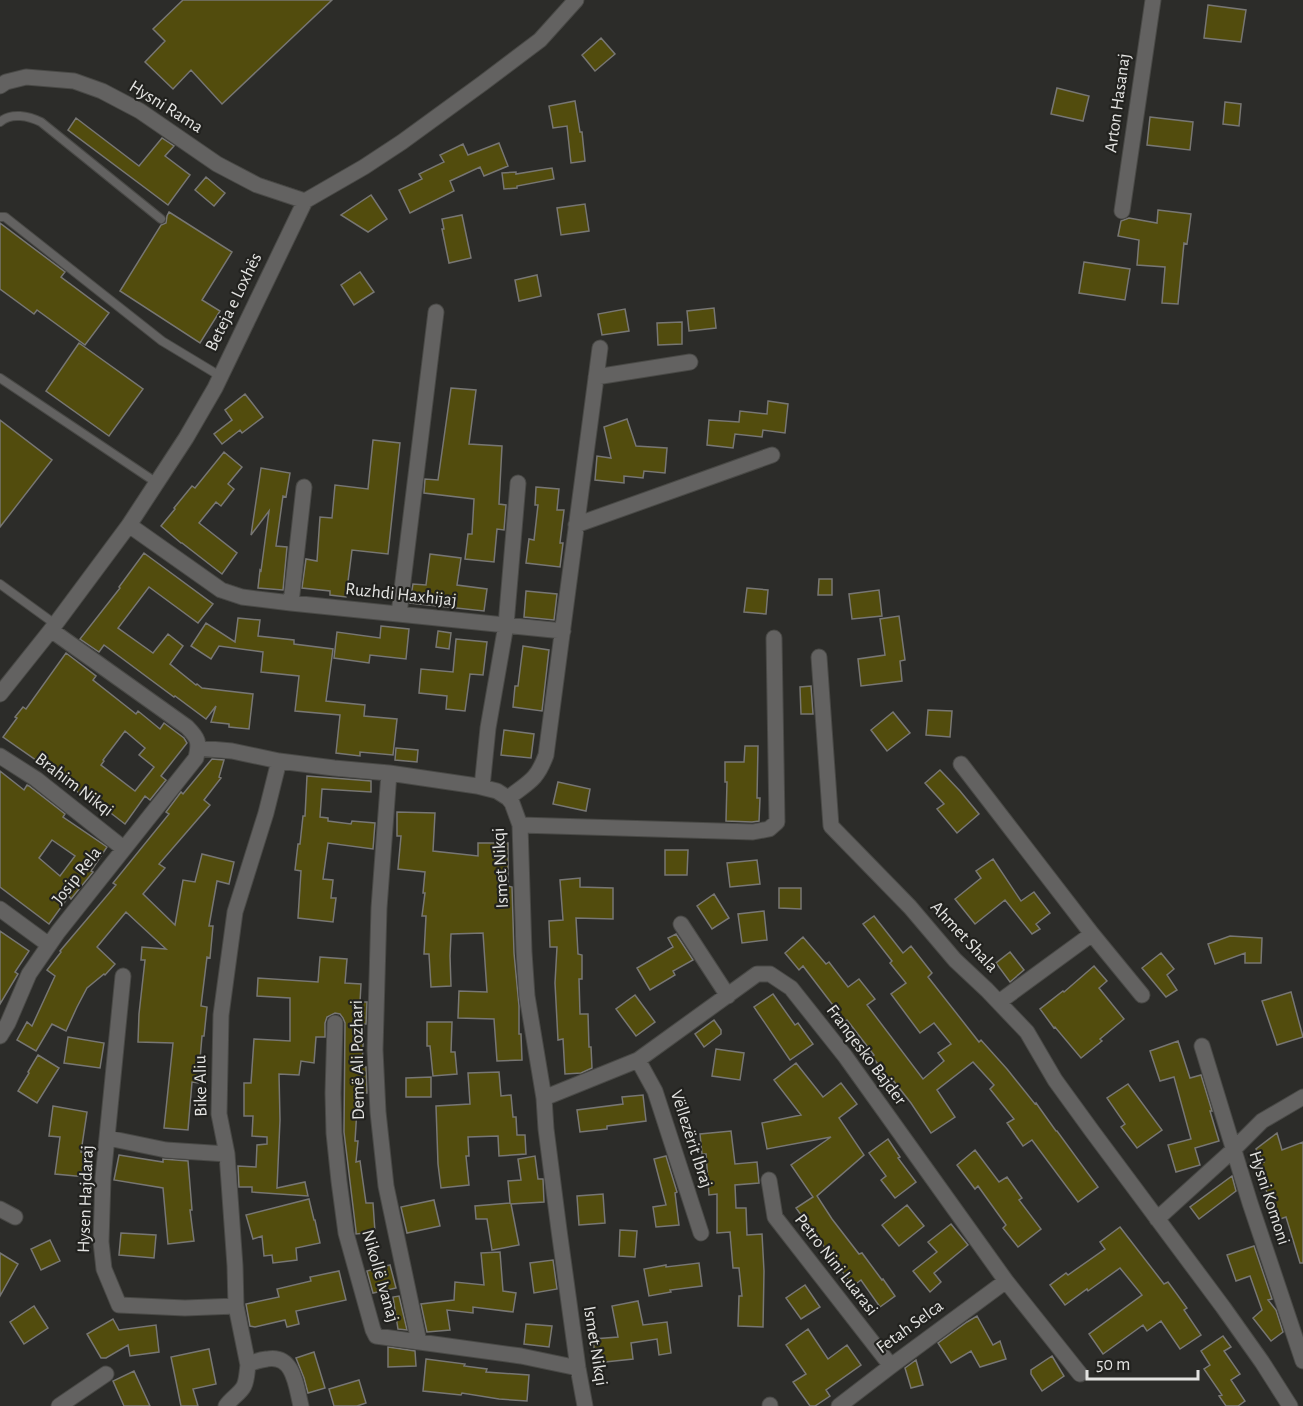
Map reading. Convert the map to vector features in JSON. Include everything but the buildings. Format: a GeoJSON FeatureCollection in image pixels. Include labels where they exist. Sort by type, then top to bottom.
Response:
{"type":"FeatureCollection","features":[{"type":"Feature","properties":{"kind":"street"},"geometry":{"type":"LineString","coordinates":[[305,201],[402,142],[483,83],[540,40],[576,0]]}},
{"type":"Feature","properties":{"kind":"street","name":"Arton Hasanaj"},"geometry":{"type":"LineString","coordinates":[[1122,211],[1153,0]]}},
{"type":"Feature","properties":{"kind":"street","name":"Hysni Rama"},"geometry":{"type":"LineString","coordinates":[[0,86],[6,82],[26,77],[74,81],[102,91],[140,111],[217,164],[257,185],[305,201]]}},
{"type":"Feature","properties":{"kind":"street","name":"Beteja e Loxhës"},"geometry":{"type":"LineString","coordinates":[[0,694],[129,525],[186,438],[216,388],[305,201]]}},
{"type":"Feature","properties":{"kind":"street"},"geometry":{"type":"LineString","coordinates":[[399,614],[436,312]]}},
{"type":"Feature","properties":{"kind":"street"},"geometry":{"type":"LineString","coordinates":[[53,627],[187,727],[196,736],[198,748],[232,751],[279,761],[389,773],[483,787],[497,791],[508,798],[532,780],[540,769],[546,754],[600,348]]}},
{"type":"Feature","properties":{"kind":"street"},"geometry":{"type":"LineString","coordinates":[[596,377],[690,362]]}},
{"type":"Feature","properties":{"kind":"street"},"geometry":{"type":"LineString","coordinates":[[576,525],[772,455]]}},
{"type":"Feature","properties":{"kind":"street"},"geometry":{"type":"LineString","coordinates":[[483,787],[488,728],[506,626],[518,483]]}},
{"type":"Feature","properties":{"kind":"street"},"geometry":{"type":"LineString","coordinates":[[291,603],[304,487]]}},
{"type":"Feature","properties":{"kind":"street","name":"Ruzhdi Haxhijaj"},"geometry":{"type":"LineString","coordinates":[[129,525],[221,590],[242,597],[563,631]]}},
{"type":"Feature","properties":{"kind":"street"},"geometry":{"type":"LineString","coordinates":[[520,825],[753,832],[769,829],[777,822],[774,638]]}},
{"type":"Feature","properties":{"kind":"street","name":"Ahmet Shala"},"geometry":{"type":"LineString","coordinates":[[819,657],[831,826],[910,907],[955,960],[1027,1032],[1055,1080],[1249,1344],[1290,1406]]}},
{"type":"Feature","properties":{"kind":"street","name":"Josip Rela"},"geometry":{"type":"LineString","coordinates":[[0,1036],[29,974],[123,848],[196,758],[198,748]]}},
{"type":"Feature","properties":{"kind":"street","name":"Brahim Nikqi"},"geometry":{"type":"LineString","coordinates":[[0,756],[36,778],[123,848]]}},
{"type":"Feature","properties":{"kind":"street","name":"Bike Aliu"},"geometry":{"type":"LineString","coordinates":[[248,1365],[236,1306],[227,1154],[219,1114],[220,1035],[235,912],[266,813],[279,761]]}},
{"type":"Feature","properties":{"kind":"street"},"geometry":{"type":"LineString","coordinates":[[961,764],[1142,995]]}},
{"type":"Feature","properties":{"kind":"street","name":"Demë Ali Pozhari"},"geometry":{"type":"LineString","coordinates":[[389,773],[378,920],[375,1050],[378,1112],[386,1186],[419,1342]]}},
{"type":"Feature","properties":{"kind":"street","name":"Ismet Nikqi"},"geometry":{"type":"LineString","coordinates":[[508,798],[520,825],[527,996],[544,1098],[551,1172],[585,1406]]}},
{"type":"Feature","properties":{"kind":"street"},"geometry":{"type":"LineString","coordinates":[[0,909],[49,945]]}},
{"type":"Feature","properties":{"kind":"street"},"geometry":{"type":"LineString","coordinates":[[681,924],[728,996]]}},
{"type":"Feature","properties":{"kind":"street"},"geometry":{"type":"LineString","coordinates":[[999,1002],[1092,934]]}},
{"type":"Feature","properties":{"kind":"street","name":"Franqesko Bajder"},"geometry":{"type":"LineString","coordinates":[[544,1098],[639,1060],[757,974],[770,974],[791,988],[845,1056],[1006,1281],[1080,1374]]}},
{"type":"Feature","properties":{"kind":"street","name":"Hysen Hajdaraj"},"geometry":{"type":"LineString","coordinates":[[123,976],[103,1178],[101,1242],[104,1269],[119,1305],[185,1308],[236,1306]]}},
{"type":"Feature","properties":{"kind":"street","name":"Nikollë Ivanaj"},"geometry":{"type":"LineString","coordinates":[[335,1023],[334,1133],[346,1233],[376,1336],[521,1356],[578,1368]]}},
{"type":"Feature","properties":{"kind":"street","name":"Hysni Komoni"},"geometry":{"type":"LineString","coordinates":[[1202,1046],[1233,1150],[1303,1361]]}},
{"type":"Feature","properties":{"kind":"street","name":"Vëllezërit Ibraj"},"geometry":{"type":"LineString","coordinates":[[639,1060],[655,1092],[701,1233]]}},
{"type":"Feature","properties":{"kind":"street"},"geometry":{"type":"LineString","coordinates":[[1157,1219],[1262,1121],[1303,1097]]}},
{"type":"Feature","properties":{"kind":"street"},"geometry":{"type":"LineString","coordinates":[[108,1138],[166,1150],[227,1154]]}},
{"type":"Feature","properties":{"kind":"street","name":"Petro Nini Luarasi"},"geometry":{"type":"LineString","coordinates":[[769,1180],[775,1217],[891,1366]]}},
{"type":"Feature","properties":{"kind":"street"},"geometry":{"type":"LineString","coordinates":[[0,1209],[15,1217]]}},
{"type":"Feature","properties":{"kind":"street","name":"Fetah Selca"},"geometry":{"type":"LineString","coordinates":[[839,1406],[1006,1281]]}},
{"type":"Feature","properties":{"kind":"street"},"geometry":{"type":"LineString","coordinates":[[226,1406],[244,1386],[248,1365],[274,1358],[286,1362],[291,1369],[302,1406]]}},
{"type":"Feature","properties":{"kind":"street"},"geometry":{"type":"LineString","coordinates":[[59,1406],[106,1374]]}},
{"type":"Feature","properties":{"kind":"lane"},"geometry":{"type":"LineString","coordinates":[[0,122],[4,118],[28,116],[41,122],[161,219]]}},
{"type":"Feature","properties":{"kind":"lane"},"geometry":{"type":"LineString","coordinates":[[0,217],[5,217],[162,341],[220,376]]}},
{"type":"Feature","properties":{"kind":"lane"},"geometry":{"type":"LineString","coordinates":[[0,378],[157,483]]}},
{"type":"Feature","properties":{"kind":"lane"},"geometry":{"type":"LineString","coordinates":[[0,584],[53,627]]}}]}
